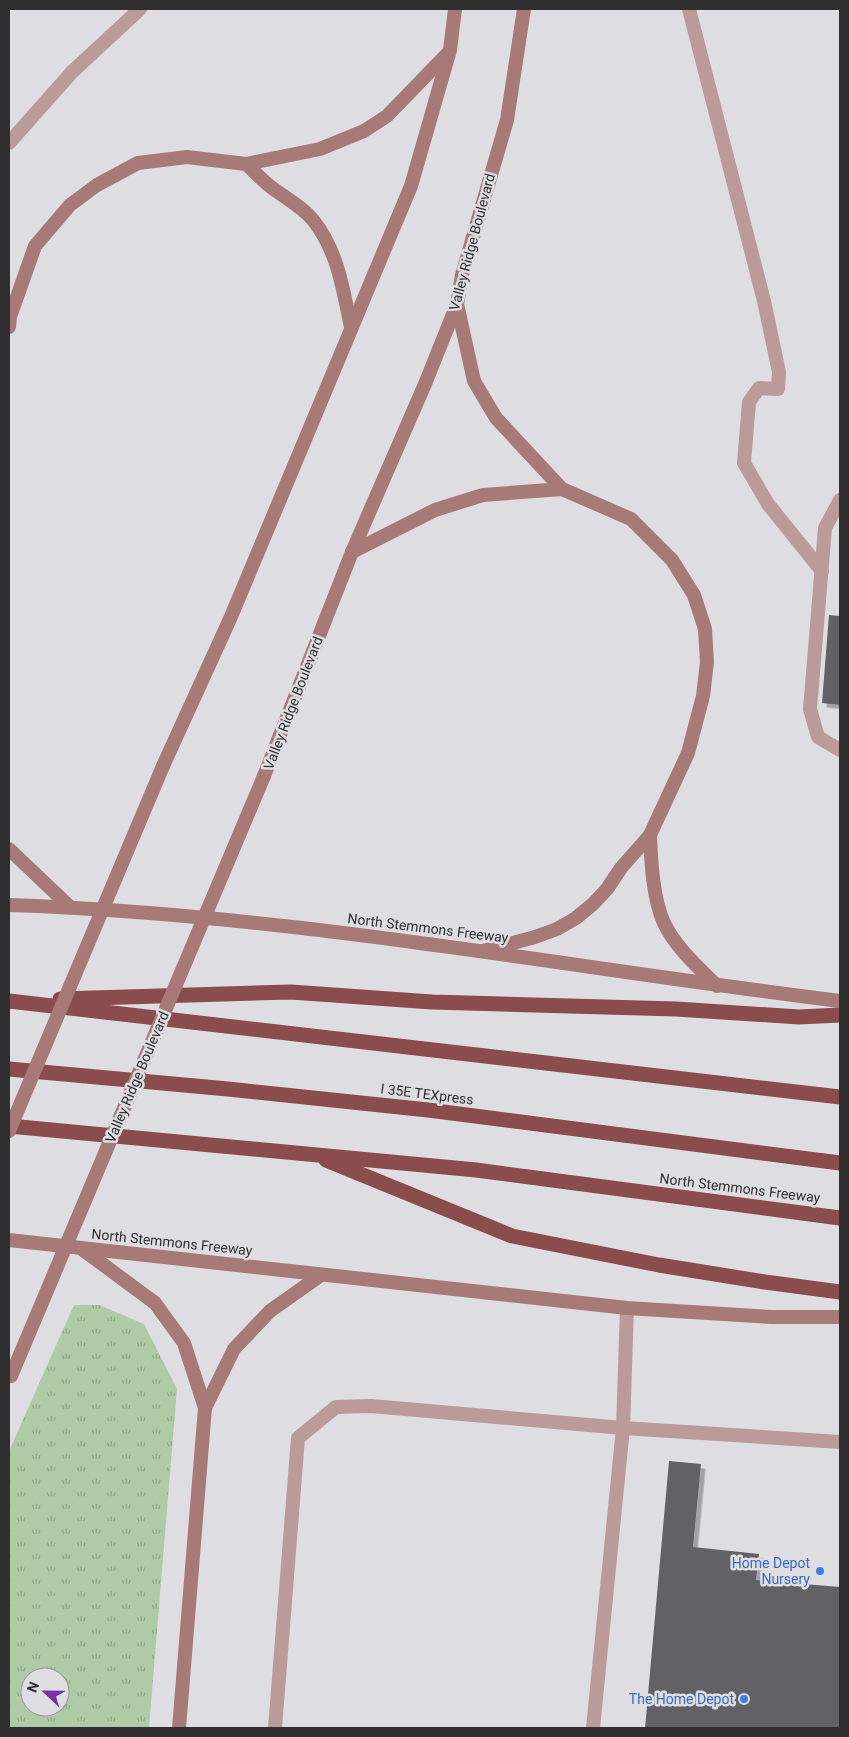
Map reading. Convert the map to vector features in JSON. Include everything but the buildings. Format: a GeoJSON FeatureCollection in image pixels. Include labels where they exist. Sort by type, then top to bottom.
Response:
{"type":"FeatureCollection","features":[{"type":"Feature","properties":{"kind":"highway"},"geometry":{"type":"LineString","coordinates":[[10,1001],[291,992],[432,1002],[668,1008],[799,1017],[840,1015]]}},
{"type":"Feature","properties":{"kind":"highway"},"geometry":{"type":"LineString","coordinates":[[10,1001],[840,1097]]}},
{"type":"Feature","properties":{"kind":"highway","name":"I 35E TEXpress"},"geometry":{"type":"LineString","coordinates":[[9,1068],[428,1110],[840,1163]]}},
{"type":"Feature","properties":{"kind":"highway","name":"North Stemmons Freeway"},"geometry":{"type":"LineString","coordinates":[[9,1126],[476,1170],[840,1218]]}},
{"type":"Feature","properties":{"kind":"highway"},"geometry":{"type":"LineString","coordinates":[[311,1153],[512,1236],[659,1265],[840,1292]]}},
{"type":"Feature","properties":{"kind":"main road"},"geometry":{"type":"LineString","coordinates":[[9,1131],[163,766],[230,619],[410,186],[450,50],[455,9]]}},
{"type":"Feature","properties":{"kind":"main road","name":"Valley Ridge Boulevard"},"geometry":{"type":"LineString","coordinates":[[10,1378],[264,776],[352,552],[425,384],[457,304],[462,275],[506,120],[524,9]]}},
{"type":"Feature","properties":{"kind":"main road"},"geometry":{"type":"LineString","coordinates":[[9,327],[10,317],[35,246],[70,205],[97,185],[138,163],[187,157],[246,164],[320,149],[364,131],[387,116],[450,50]]}},
{"type":"Feature","properties":{"kind":"main road"},"geometry":{"type":"LineString","coordinates":[[246,164],[272,188],[292,201],[312,219],[327,241],[337,264],[351,327]]}},
{"type":"Feature","properties":{"kind":"main road"},"geometry":{"type":"LineString","coordinates":[[457,304],[474,381],[496,418],[562,489],[631,519],[672,560],[694,595],[705,628],[707,662],[703,696],[688,753],[650,836],[621,868],[608,889],[576,918],[557,929],[536,937],[482,951]]}},
{"type":"Feature","properties":{"kind":"main road"},"geometry":{"type":"LineString","coordinates":[[352,552],[435,510],[483,495],[562,489]]}},
{"type":"Feature","properties":{"kind":"main road"},"geometry":{"type":"LineString","coordinates":[[650,836],[654,878],[664,923],[691,960],[717,986]]}},
{"type":"Feature","properties":{"kind":"main road"},"geometry":{"type":"LineString","coordinates":[[9,849],[70,907]]}},
{"type":"Feature","properties":{"kind":"main road","name":"North Stemmons Freeway"},"geometry":{"type":"LineString","coordinates":[[9,905],[70,907],[264,923],[482,951],[717,986],[840,1001]]}},
{"type":"Feature","properties":{"kind":"main road","name":"North Stemmons Freeway"},"geometry":{"type":"LineString","coordinates":[[9,1240],[627,1308],[771,1317],[840,1317]]}},
{"type":"Feature","properties":{"kind":"main road"},"geometry":{"type":"LineString","coordinates":[[81,1248],[155,1303],[184,1343],[205,1408]]}},
{"type":"Feature","properties":{"kind":"main road"},"geometry":{"type":"LineString","coordinates":[[179,1728],[205,1408],[234,1349],[270,1312],[321,1275]]}},
{"type":"Feature","properties":{"kind":"lane"},"geometry":{"type":"LineString","coordinates":[[9,144],[72,72],[140,9]]}},
{"type":"Feature","properties":{"kind":"lane"},"geometry":{"type":"LineString","coordinates":[[689,9],[764,301],[779,372],[778,389],[759,388],[748,402],[744,463],[768,504],[822,571]]}},
{"type":"Feature","properties":{"kind":"lane"},"geometry":{"type":"LineString","coordinates":[[840,500],[825,528],[810,709],[818,737],[840,750]]}},
{"type":"Feature","properties":{"kind":"lane"},"geometry":{"type":"LineString","coordinates":[[592,1728],[623,1428],[627,1308]]}},
{"type":"Feature","properties":{"kind":"lane"},"geometry":{"type":"LineString","coordinates":[[276,1728],[298,1438],[336,1407],[362,1406],[623,1428],[840,1442]]}},
{"type":"Feature","properties":{"kind":"green space"},"geometry":{"type":"Polygon","coordinates":[[[74,1305],[99,1305],[144,1324],[177,1389],[149,1728],[9,1728],[9,1451],[74,1305]]]}},
{"type":"Feature","properties":{"kind":"place","name":"Home Depot Nursery"},"geometry":{"type":"Point","coordinates":[820,1571]}},
{"type":"Feature","properties":{"kind":"place","name":"The Home Depot"},"geometry":{"type":"Point","coordinates":[744,1699]}}]}
